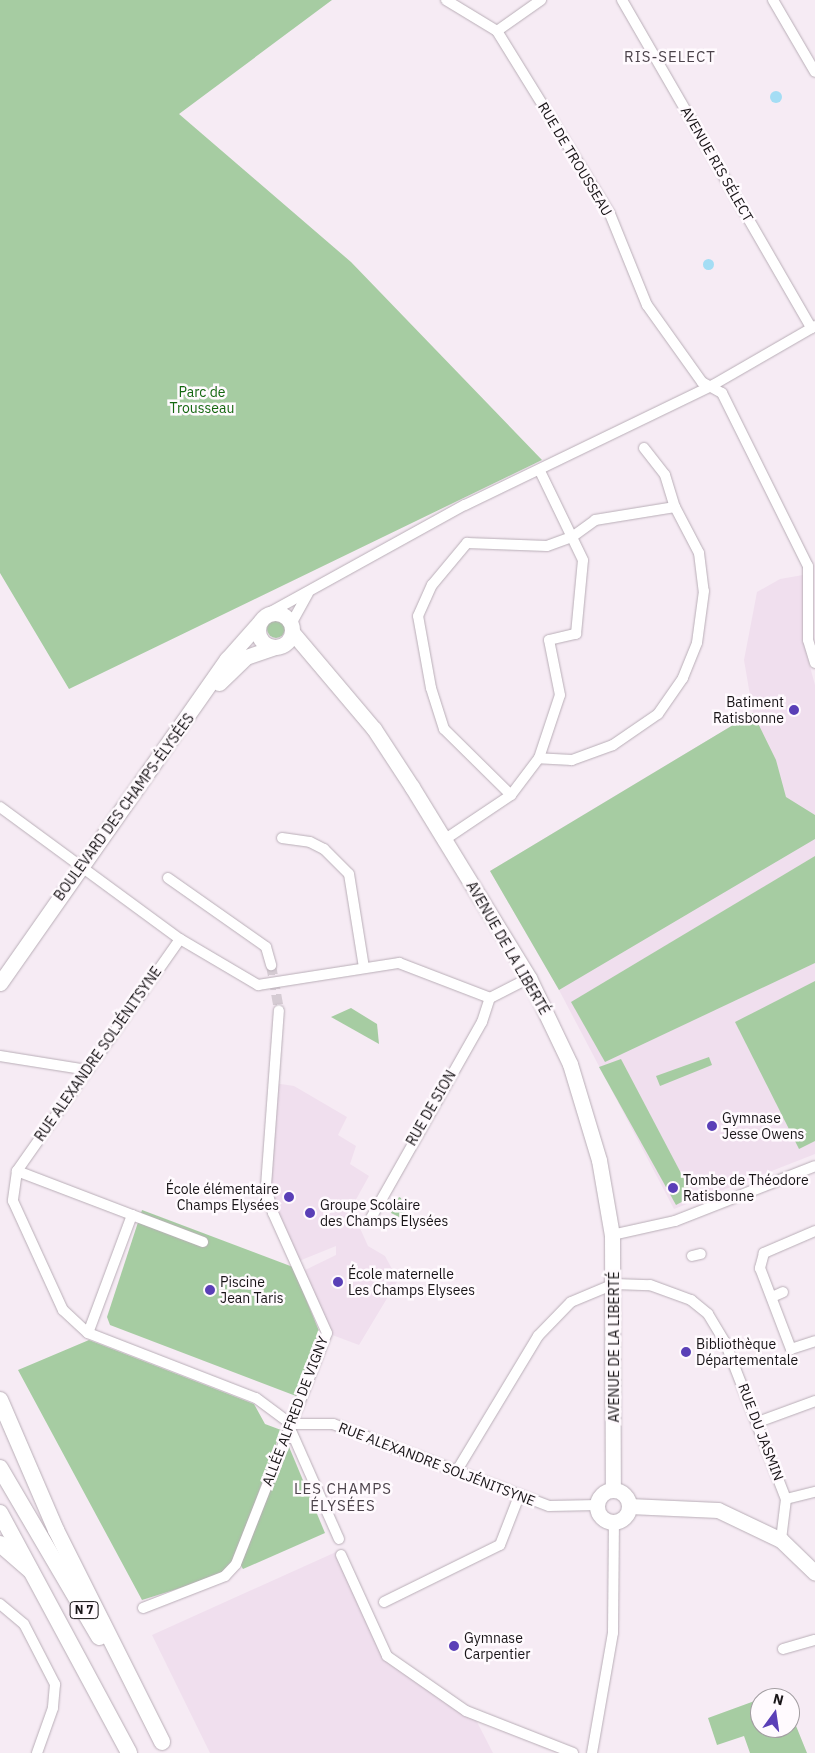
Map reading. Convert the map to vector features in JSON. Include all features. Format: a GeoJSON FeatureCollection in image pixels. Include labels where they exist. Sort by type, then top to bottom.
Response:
{"type":"FeatureCollection","features":[{"type":"Feature","properties":{"kind":"main road"},"geometry":{"type":"LineString","coordinates":[[0,1400],[56,1530],[164,1748]]}},
{"type":"Feature","properties":{"kind":"main road","name":"N 7"},"geometry":{"type":"LineString","coordinates":[[0,1468],[164,1748]]}},
{"type":"Feature","properties":{"kind":"main road","name":"N 7"},"geometry":{"type":"LineString","coordinates":[[0,1513],[129,1753]]}},
{"type":"Feature","properties":{"kind":"main road"},"geometry":{"type":"LineString","coordinates":[[0,1544],[32,1571]]}},
{"type":"Feature","properties":{"kind":"street","name":"RUE DE TROUSSEAU"},"geometry":{"type":"LineString","coordinates":[[446,0],[497,31],[610,214],[647,305],[702,382],[713,385],[722,393],[775,494],[809,577],[808,640],[815,663]]}},
{"type":"Feature","properties":{"kind":"street"},"geometry":{"type":"LineString","coordinates":[[497,31],[541,0]]}},
{"type":"Feature","properties":{"kind":"street","name":"AVENUE RIS SÉLECT"},"geometry":{"type":"LineString","coordinates":[[622,0],[813,327]]}},
{"type":"Feature","properties":{"kind":"street"},"geometry":{"type":"LineString","coordinates":[[773,0],[815,72]]}},
{"type":"Feature","properties":{"kind":"street"},"geometry":{"type":"LineString","coordinates":[[308,593],[292,628],[277,647],[260,639],[264,618],[308,593],[465,505],[540,471],[713,385],[813,327]]}},
{"type":"Feature","properties":{"kind":"street"},"geometry":{"type":"LineString","coordinates":[[539,758],[572,760],[613,745],[658,714],[683,678],[697,643],[704,591],[699,553],[675,507],[666,475],[644,448]]}},
{"type":"Feature","properties":{"kind":"street"},"geometry":{"type":"LineString","coordinates":[[444,840],[512,795],[539,758],[560,695],[549,640],[576,634],[583,560],[540,471]]}},
{"type":"Feature","properties":{"kind":"street"},"geometry":{"type":"LineString","coordinates":[[512,795],[444,729],[431,688],[418,616],[432,585],[467,543],[547,546],[572,537],[595,520],[675,507]]}},
{"type":"Feature","properties":{"kind":"street"},"geometry":{"type":"LineString","coordinates":[[264,618],[282,614],[292,628]]}},
{"type":"Feature","properties":{"kind":"street","name":"BOULEVARD DES CHAMPS-ÉLYSÉES"},"geometry":{"type":"LineString","coordinates":[[0,969],[81,866],[199,704],[227,659],[264,618]]}},
{"type":"Feature","properties":{"kind":"street","name":"AVENUE DE LA LIBERTÉ"},"geometry":{"type":"LineString","coordinates":[[292,628],[310,658],[374,729],[444,840],[529,978],[581,1096],[612,1235],[614,1284],[613,1490]]}},
{"type":"Feature","properties":{"kind":"street","name":"BOULEVARD DES CHAMPS-ÉLYSÉES"},"geometry":{"type":"LineString","coordinates":[[199,704],[246,657],[277,647]]}},
{"type":"Feature","properties":{"kind":"street","name":"AVENUE DE LA LIBERTÉ"},"geometry":{"type":"LineString","coordinates":[[277,647],[310,658]]}},
{"type":"Feature","properties":{"kind":"street"},"geometry":{"type":"LineString","coordinates":[[0,808],[180,939],[258,985],[399,962],[490,998],[529,978]]}},
{"type":"Feature","properties":{"kind":"street"},"geometry":{"type":"LineString","coordinates":[[282,838],[310,842],[324,849],[349,874],[364,968]]}},
{"type":"Feature","properties":{"kind":"street"},"geometry":{"type":"LineString","coordinates":[[168,878],[266,947],[271,965]]}},
{"type":"Feature","properties":{"kind":"street","name":"BOULEVARD DES CHAMPS-ÉLYSÉES"},"geometry":{"type":"LineString","coordinates":[[0,983],[49,909]]}},
{"type":"Feature","properties":{"kind":"street","name":"RUE ALEXANDRE SOLJÉNITSYNE"},"geometry":{"type":"LineString","coordinates":[[180,939],[17,1170],[13,1201],[63,1310],[88,1333],[256,1398],[292,1429],[333,1424],[519,1496],[550,1506],[598,1505]]}},
{"type":"Feature","properties":{"kind":"street","name":"RUE DE SION"},"geometry":{"type":"LineString","coordinates":[[371,1218],[397,1169],[482,1022],[490,998]]}},
{"type":"Feature","properties":{"kind":"street","name":"ALLÉE ALFRED DE VIGNY"},"geometry":{"type":"LineString","coordinates":[[143,1608],[225,1576],[236,1564],[292,1429],[327,1333],[273,1213],[266,1186],[279,1010]]}},
{"type":"Feature","properties":{"kind":"street"},"geometry":{"type":"LineString","coordinates":[[0,1056],[87,1070]]}},
{"type":"Feature","properties":{"kind":"street"},"geometry":{"type":"LineString","coordinates":[[612,1235],[711,1208],[815,1166]]}},
{"type":"Feature","properties":{"kind":"street"},"geometry":{"type":"LineString","coordinates":[[17,1170],[203,1242]]}},
{"type":"Feature","properties":{"kind":"street"},"geometry":{"type":"LineString","coordinates":[[711,1208],[715,1218]]}},
{"type":"Feature","properties":{"kind":"street"},"geometry":{"type":"LineString","coordinates":[[88,1333],[132,1215]]}},
{"type":"Feature","properties":{"kind":"street"},"geometry":{"type":"LineString","coordinates":[[815,1231],[785,1250],[764,1253],[760,1268],[791,1349],[815,1341]]}},
{"type":"Feature","properties":{"kind":"street"},"geometry":{"type":"LineString","coordinates":[[456,1472],[538,1336],[571,1302],[614,1284]]}},
{"type":"Feature","properties":{"kind":"street","name":"RUE DU JASMIN"},"geometry":{"type":"LineString","coordinates":[[614,1284],[671,1290],[708,1314],[726,1342],[786,1499],[781,1540]]}},
{"type":"Feature","properties":{"kind":"street"},"geometry":{"type":"LineString","coordinates":[[772,1297],[783,1292]]}},
{"type":"Feature","properties":{"kind":"street"},"geometry":{"type":"LineString","coordinates":[[758,1422],[815,1401]]}},
{"type":"Feature","properties":{"kind":"street"},"geometry":{"type":"LineString","coordinates":[[292,1429],[340,1539]]}},
{"type":"Feature","properties":{"kind":"street"},"geometry":{"type":"LineString","coordinates":[[613,1490],[626,1496],[629,1506],[624,1517],[614,1521],[601,1516],[598,1505],[603,1494],[613,1490]]}},
{"type":"Feature","properties":{"kind":"street"},"geometry":{"type":"LineString","coordinates":[[786,1499],[815,1492]]}},
{"type":"Feature","properties":{"kind":"street"},"geometry":{"type":"LineString","coordinates":[[384,1602],[500,1545],[519,1496]]}},
{"type":"Feature","properties":{"kind":"street"},"geometry":{"type":"LineString","coordinates":[[629,1506],[718,1510],[781,1540],[815,1573]]}},
{"type":"Feature","properties":{"kind":"street"},"geometry":{"type":"LineString","coordinates":[[592,1753],[613,1633],[614,1521]]}},
{"type":"Feature","properties":{"kind":"street"},"geometry":{"type":"LineString","coordinates":[[341,1555],[387,1656],[466,1711],[573,1753]]}},
{"type":"Feature","properties":{"kind":"street"},"geometry":{"type":"LineString","coordinates":[[0,1604],[24,1624],[55,1684],[53,1708],[37,1753]]}},
{"type":"Feature","properties":{"kind":"street"},"geometry":{"type":"LineString","coordinates":[[783,1650],[815,1640]]}},
{"type":"Feature","properties":{"kind":"shaded area"},"geometry":{"type":"Polygon","coordinates":[[[803,575],[803,641],[815,685],[815,1154],[674,1209],[559,990],[490,871],[753,713],[744,660],[757,592],[780,579],[803,575]]]}},
{"type":"Feature","properties":{"kind":"shaded area","name":"Groupe Scolaire des Champs Elysées"},"geometry":{"type":"Polygon","coordinates":[[[274,1083],[294,1086],[347,1117],[338,1135],[356,1146],[350,1164],[369,1176],[348,1214],[361,1221],[359,1226],[368,1246],[385,1256],[398,1280],[359,1345],[327,1333],[299,1273],[336,1255],[336,1246],[294,1263],[266,1186],[274,1083]]]}},
{"type":"Feature","properties":{"kind":"shaded area"},"geometry":{"type":"Polygon","coordinates":[[[336,1552],[388,1662],[476,1720],[493,1753],[210,1753],[152,1635],[336,1552]]]}},
{"type":"Feature","properties":{"kind":"green space","name":"Parc de Trousseau"},"geometry":{"type":"Polygon","coordinates":[[[0,0],[332,0],[179,114],[351,262],[542,460],[69,689],[0,573],[0,0]]]}},
{"type":"Feature","properties":{"kind":"green space"},"geometry":{"type":"Polygon","coordinates":[[[276,620],[282,623],[285,629],[282,635],[276,638],[270,635],[267,629],[270,623],[276,620]]]}},
{"type":"Feature","properties":{"kind":"green space"},"geometry":{"type":"Polygon","coordinates":[[[753,713],[776,760],[786,797],[815,815],[815,839],[559,990],[490,871],[753,713]]]}},
{"type":"Feature","properties":{"kind":"green space"},"geometry":{"type":"Polygon","coordinates":[[[815,856],[815,963],[605,1062],[571,1002],[815,856]]]}},
{"type":"Feature","properties":{"kind":"green space"},"geometry":{"type":"Polygon","coordinates":[[[815,981],[815,1141],[799,1149],[735,1022],[815,981]]]}},
{"type":"Feature","properties":{"kind":"green space"},"geometry":{"type":"Polygon","coordinates":[[[351,1008],[377,1024],[379,1044],[331,1017],[351,1008]]]}},
{"type":"Feature","properties":{"kind":"green space"},"geometry":{"type":"Polygon","coordinates":[[[709,1057],[712,1065],[660,1086],[656,1076],[709,1057]]]}},
{"type":"Feature","properties":{"kind":"green space"},"geometry":{"type":"Polygon","coordinates":[[[621,1059],[693,1196],[676,1205],[599,1067],[621,1059]]]}},
{"type":"Feature","properties":{"kind":"green space"},"geometry":{"type":"Polygon","coordinates":[[[399,1197],[401,1198],[407,1221],[391,1213],[399,1197]]]}},
{"type":"Feature","properties":{"kind":"green space","name":"Piscine Jean Taris"},"geometry":{"type":"Polygon","coordinates":[[[142,1210],[293,1267],[319,1331],[296,1396],[110,1325],[107,1317],[142,1210]]]}},
{"type":"Feature","properties":{"kind":"green space"},"geometry":{"type":"Polygon","coordinates":[[[89,1340],[254,1404],[265,1424],[281,1430],[237,1553],[228,1568],[212,1578],[142,1600],[18,1370],[89,1340]]]}},
{"type":"Feature","properties":{"kind":"green space"},"geometry":{"type":"Polygon","coordinates":[[[287,1442],[325,1533],[243,1569],[240,1564],[287,1442]]]}},
{"type":"Feature","properties":{"kind":"green space"},"geometry":{"type":"Polygon","coordinates":[[[750,1703],[750,1738],[800,1738],[800,1736],[807,1753],[750,1753],[744,1736],[717,1745],[708,1718],[750,1703]]]}},
{"type":"Feature","properties":{"kind":"water"},"geometry":{"type":"Polygon","coordinates":[[[774,91],[778,91],[782,97],[778,103],[774,103],[770,99],[770,95],[774,91]]]}},
{"type":"Feature","properties":{"kind":"water"},"geometry":{"type":"Polygon","coordinates":[[[708,258],[714,264],[708,270],[702,264],[708,258]]]}},
{"type":"Feature","properties":{"kind":"tunnel"},"geometry":{"type":"LineString","coordinates":[[271,965],[279,1010]]}},
{"type":"Feature","properties":{"kind":"place","name":"Batiment Ratisbonne"},"geometry":{"type":"Point","coordinates":[794,710]}},
{"type":"Feature","properties":{"kind":"place","name":"Gymnase Jesse Owens"},"geometry":{"type":"Point","coordinates":[712,1126]}},
{"type":"Feature","properties":{"kind":"place","name":"Tombe de Théodore Ratisbonne"},"geometry":{"type":"Point","coordinates":[673,1188]}},
{"type":"Feature","properties":{"kind":"place","name":"École élémentaire Champs Elysées"},"geometry":{"type":"Point","coordinates":[289,1197]}},
{"type":"Feature","properties":{"kind":"place","name":"Groupe Scolaire des Champs Elysées"},"geometry":{"type":"Point","coordinates":[310,1213]}},
{"type":"Feature","properties":{"kind":"place","name":"École maternelle Les Champs Elysees"},"geometry":{"type":"Point","coordinates":[338,1282]}},
{"type":"Feature","properties":{"kind":"place","name":"Piscine Jean Taris"},"geometry":{"type":"Point","coordinates":[210,1290]}},
{"type":"Feature","properties":{"kind":"place","name":"Bibliothèque Départementale"},"geometry":{"type":"Point","coordinates":[686,1352]}},
{"type":"Feature","properties":{"kind":"place","name":"Gymnase Carpentier"},"geometry":{"type":"Point","coordinates":[454,1646]}},
{"type":"Feature","properties":{"kind":"district","name":"RIS-SELECT"},"geometry":{"type":"Point","coordinates":[670,57]}},
{"type":"Feature","properties":{"kind":"district","name":"LES CHAMPS ÉLYSÉES"},"geometry":{"type":"Point","coordinates":[343,1496]}}]}
